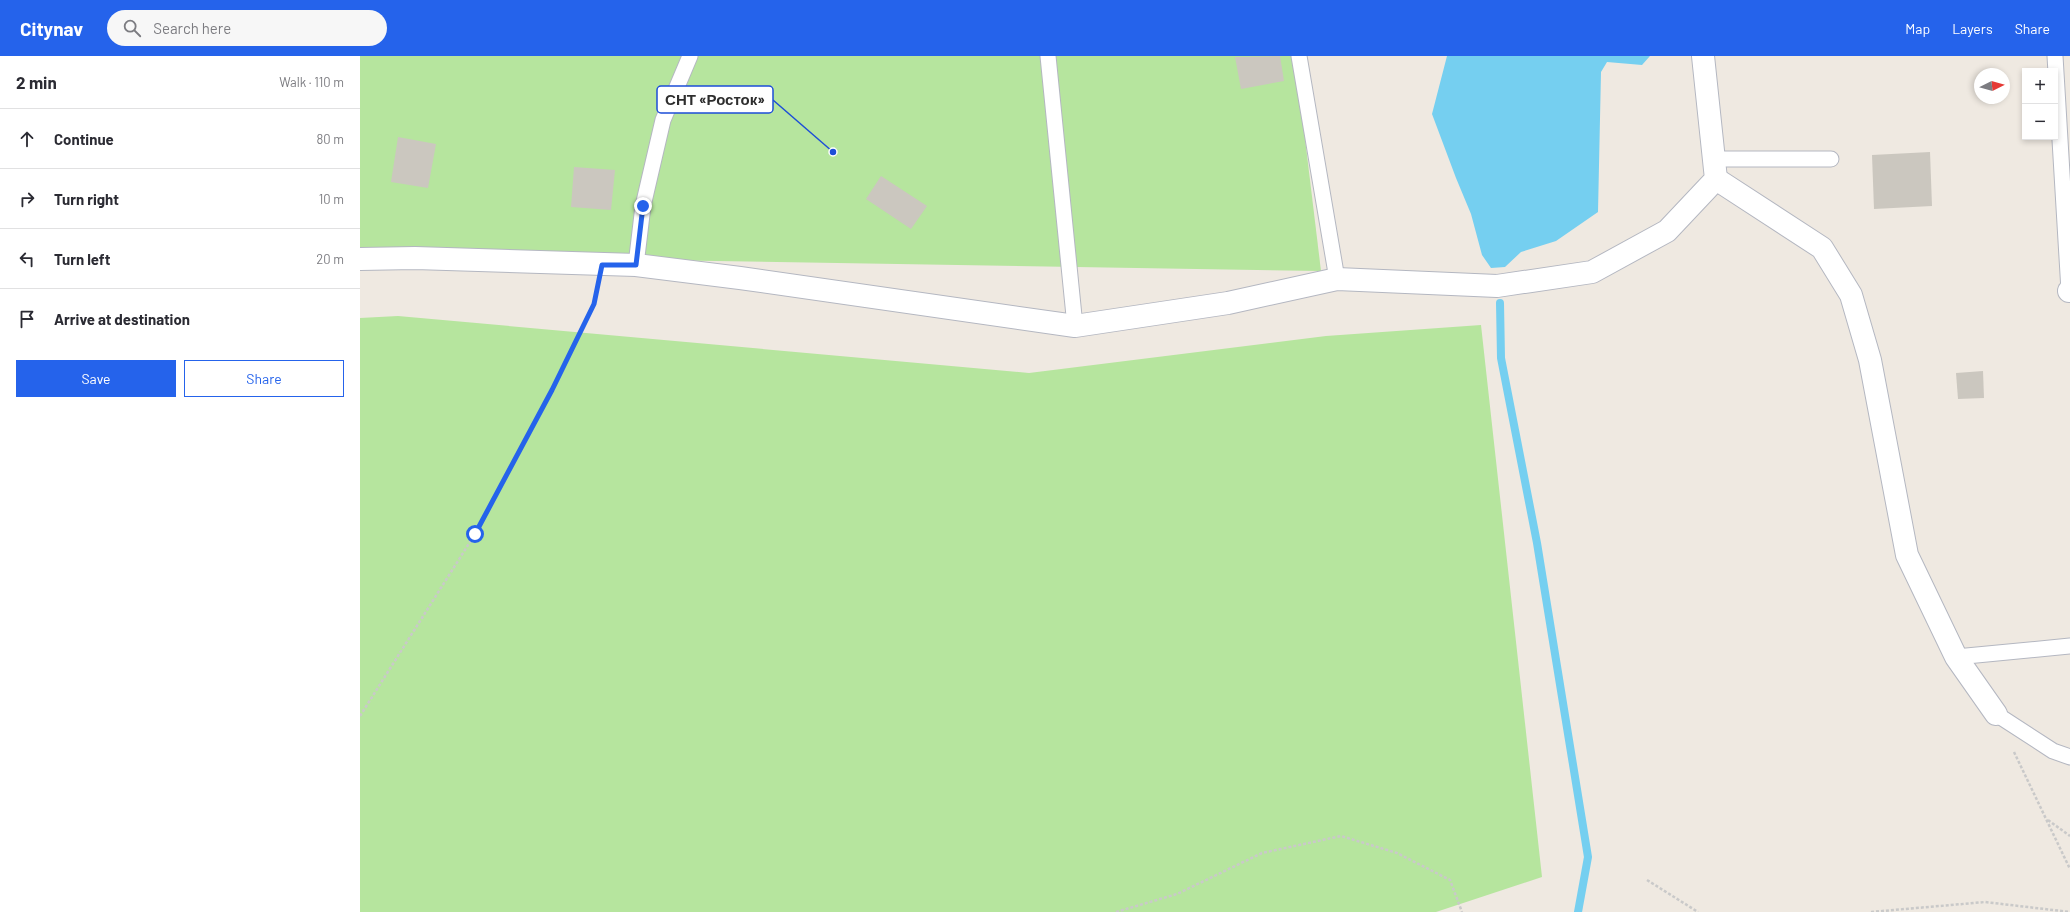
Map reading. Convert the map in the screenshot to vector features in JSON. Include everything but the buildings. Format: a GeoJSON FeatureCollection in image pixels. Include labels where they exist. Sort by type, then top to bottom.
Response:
{"type":"FeatureCollection","features":[{"type":"Feature","properties":{"kind":"street"},"geometry":{"type":"LineString","coordinates":[[360,259],[415,258],[636,265],[740,278],[1075,326],[1228,303],[1337,278],[1497,286],[1592,272],[1667,231],[1715,169],[1702,56]]}},
{"type":"Feature","properties":{"kind":"street"},"geometry":{"type":"LineString","coordinates":[[1715,169],[1822,248],[1851,295],[1870,360],[1907,555],[1956,657],[1996,714]]}},
{"type":"Feature","properties":{"kind":"lane"},"geometry":{"type":"LineString","coordinates":[[636,265],[643,206],[663,120],[690,56]]}},
{"type":"Feature","properties":{"kind":"lane"},"geometry":{"type":"LineString","coordinates":[[1048,56],[1075,326]]}},
{"type":"Feature","properties":{"kind":"lane"},"geometry":{"type":"LineString","coordinates":[[1299,56],[1337,278]]}},
{"type":"Feature","properties":{"kind":"lane"},"geometry":{"type":"LineString","coordinates":[[2055,56],[2069,291]]}},
{"type":"Feature","properties":{"kind":"lane"},"geometry":{"type":"LineString","coordinates":[[1715,169],[1831,159]]}},
{"type":"Feature","properties":{"kind":"lane"},"geometry":{"type":"LineString","coordinates":[[1956,657],[2070,646]]}},
{"type":"Feature","properties":{"kind":"lane"},"geometry":{"type":"LineString","coordinates":[[1996,714],[2053,751],[2070,757]]}},
{"type":"Feature","properties":{"kind":"path"},"geometry":{"type":"LineString","coordinates":[[360,716],[475,534],[549,397],[594,304],[602,265]]}},
{"type":"Feature","properties":{"kind":"path"},"geometry":{"type":"LineString","coordinates":[[2013,749],[2070,869]]}},
{"type":"Feature","properties":{"kind":"path"},"geometry":{"type":"LineString","coordinates":[[2046,819],[2070,836]]}},
{"type":"Feature","properties":{"kind":"path"},"geometry":{"type":"LineString","coordinates":[[1116,912],[1177,894],[1262,853],[1341,836],[1397,853],[1450,880],[1462,912]]}},
{"type":"Feature","properties":{"kind":"path"},"geometry":{"type":"LineString","coordinates":[[1646,880],[1698,912]]}},
{"type":"Feature","properties":{"kind":"path"},"geometry":{"type":"LineString","coordinates":[[1871,912],[1985,902],[2070,912]]}},
{"type":"Feature","properties":{"kind":"green space"},"geometry":{"type":"Polygon","coordinates":[[[360,56],[1295,56],[1321,271],[650,260],[360,247],[360,56]]]}},
{"type":"Feature","properties":{"kind":"green space"},"geometry":{"type":"Polygon","coordinates":[[[398,316],[1029,373],[1326,336],[1481,325],[1542,877],[1436,912],[360,912],[360,318],[398,316]]]}},
{"type":"Feature","properties":{"kind":"water"},"geometry":{"type":"Polygon","coordinates":[[[1447,56],[1650,56],[1642,65],[1607,62],[1601,72],[1598,212],[1556,241],[1521,252],[1505,267],[1491,268],[1482,255],[1471,214],[1432,114],[1447,56]]]}},
{"type":"Feature","properties":{"kind":"waterway"},"geometry":{"type":"LineString","coordinates":[[1500,303],[1501,358],[1537,543],[1588,857],[1578,912]]}},
{"type":"Feature","properties":{"kind":"place","name":"СНТ «Росток»"},"geometry":{"type":"Point","coordinates":[833,152]}},
{"type":"Feature","properties":{"kind":"route"},"geometry":{"type":"LineString","coordinates":[[475,534],[552,390],[594,304],[602,265],[636,265],[643,206]]}}]}
